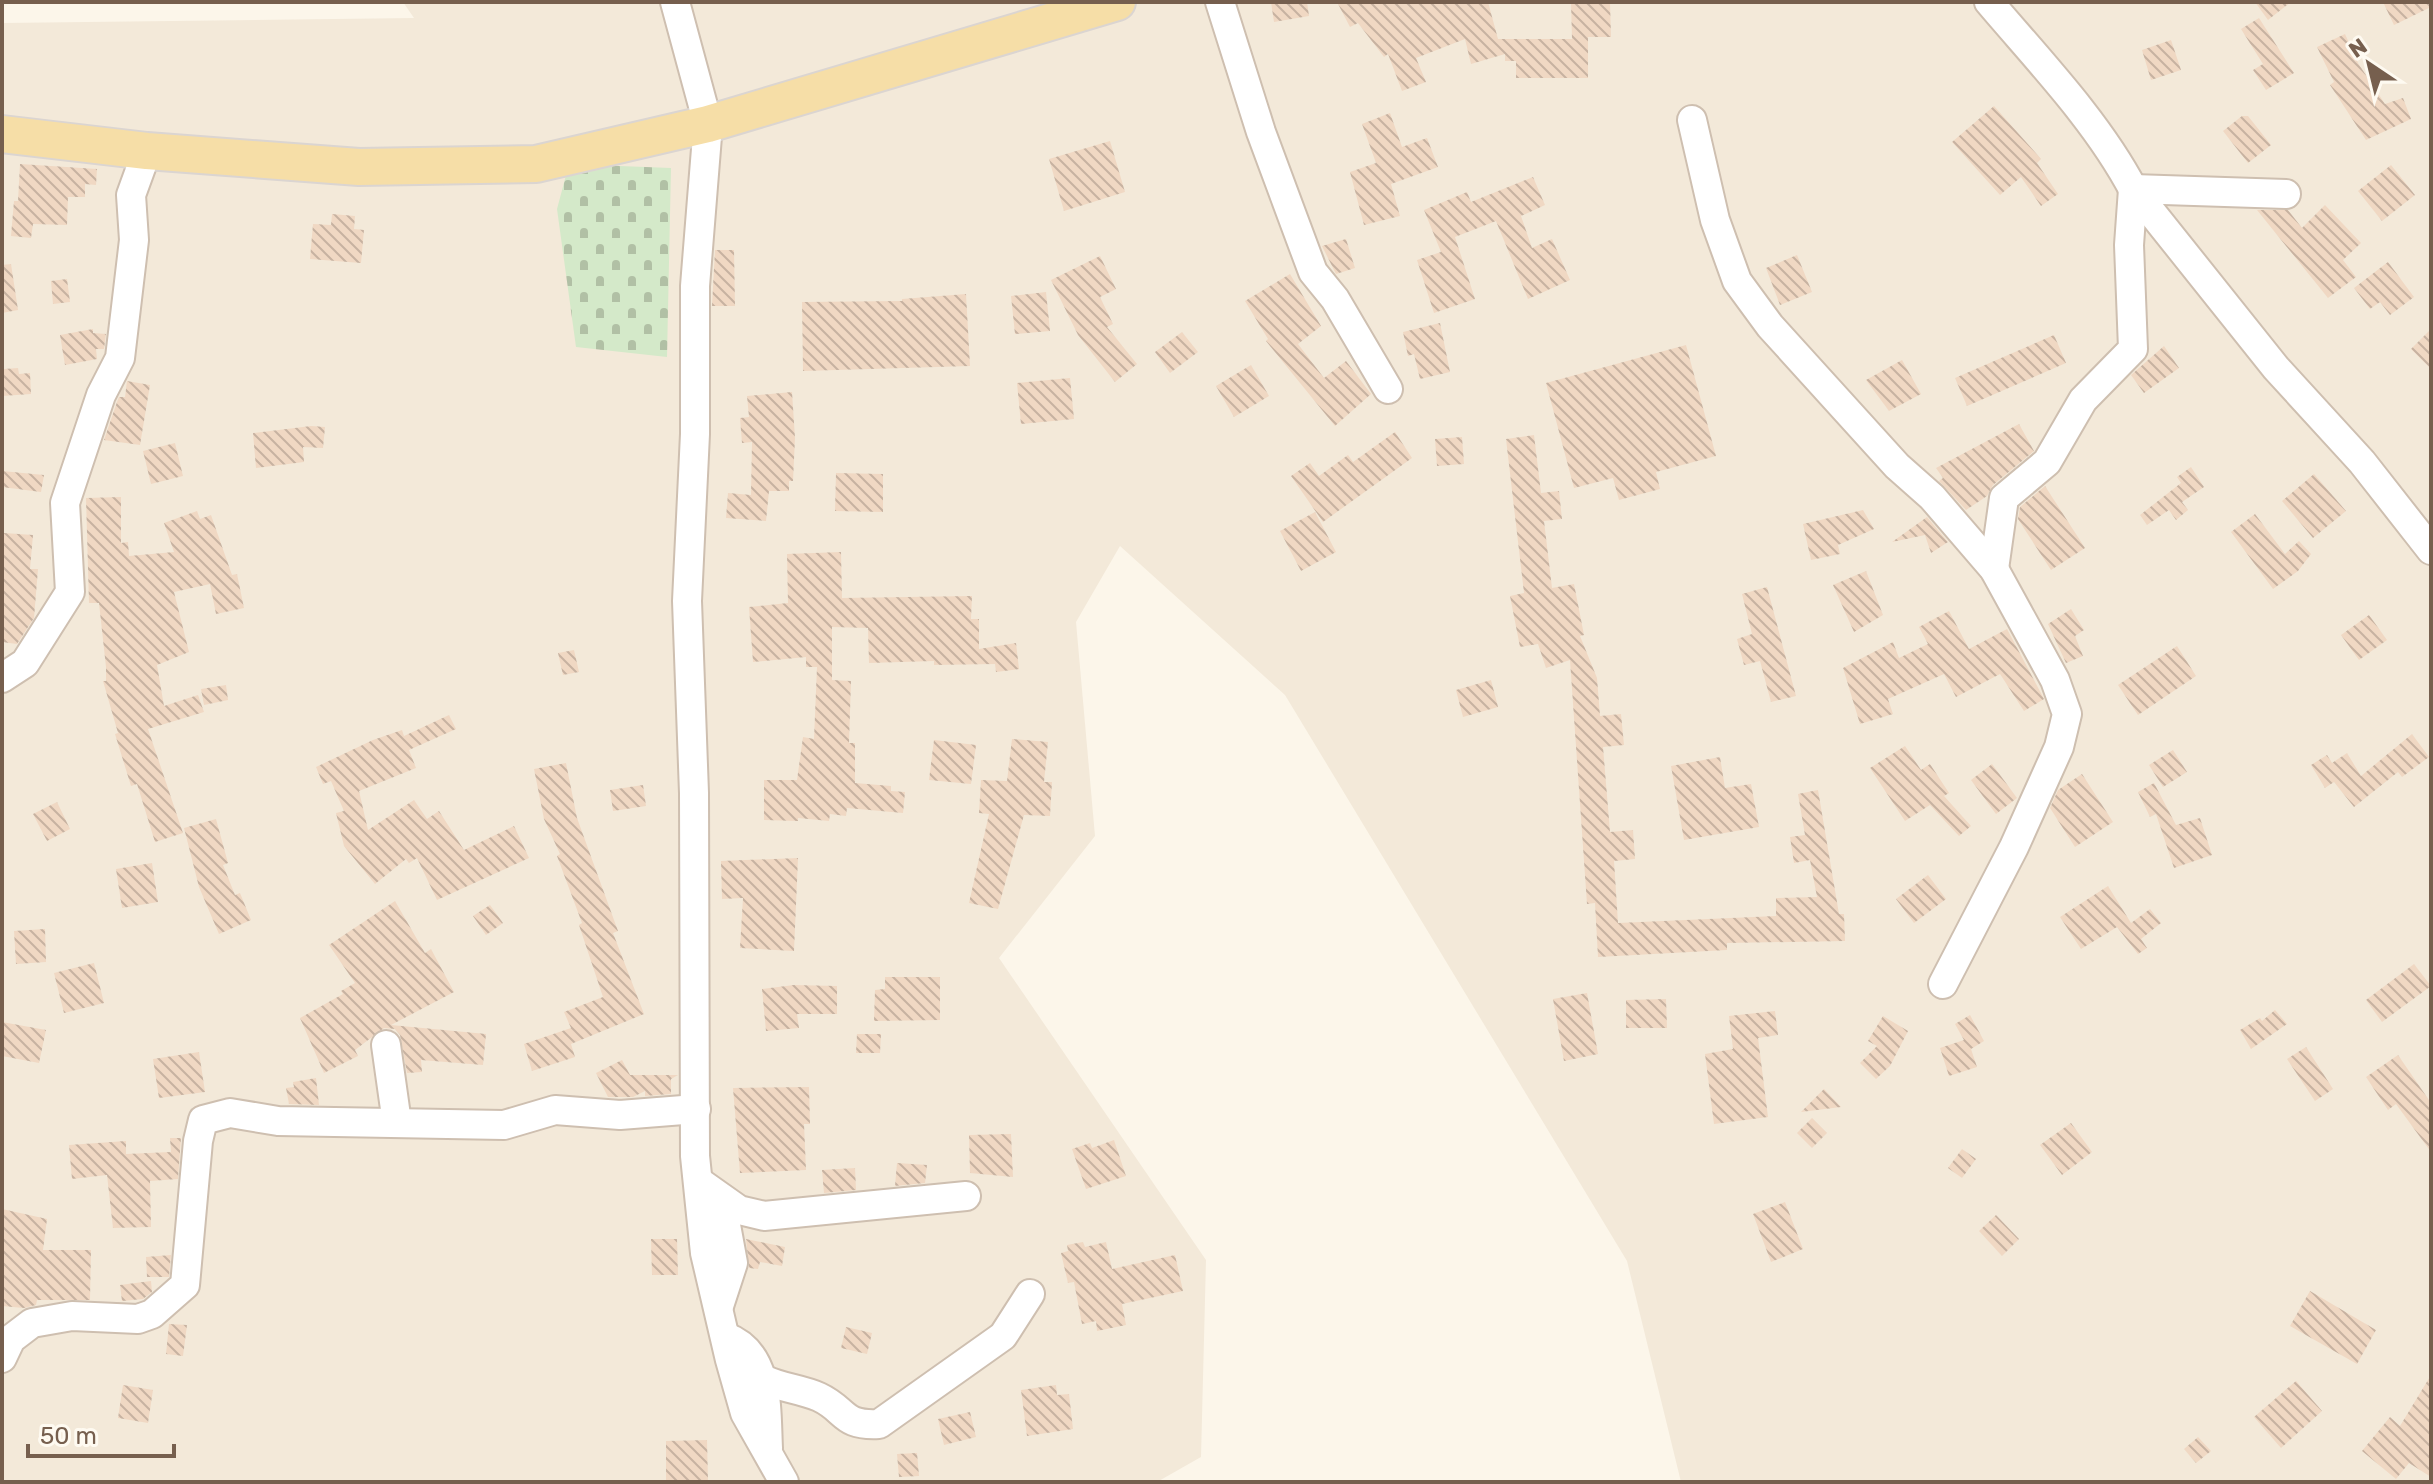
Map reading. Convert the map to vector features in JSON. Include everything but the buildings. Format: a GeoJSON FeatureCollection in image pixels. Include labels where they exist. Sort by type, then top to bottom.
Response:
{"type":"FeatureCollection","features":[{"type":"Feature","properties":{"kind":"main road"},"geometry":{"type":"LineString","coordinates":[[2,134],[147,151],[359,167],[536,164],[708,124],[1117,2]]}},
{"type":"Feature","properties":{"kind":"street"},"geometry":{"type":"LineString","coordinates":[[675,2],[708,124],[695,286],[695,434],[687,601],[694,793],[698,1181],[705,1253],[745,1413],[784,1482]]}},
{"type":"Feature","properties":{"kind":"street"},"geometry":{"type":"LineString","coordinates":[[1220,2],[1261,132],[1313,272],[1335,299],[1388,389]]}},
{"type":"Feature","properties":{"kind":"street"},"geometry":{"type":"LineString","coordinates":[[1989,2],[2057,82],[2133,189],[2276,368],[2362,462],[2431,550]]}},
{"type":"Feature","properties":{"kind":"street"},"geometry":{"type":"LineString","coordinates":[[1692,120],[1715,220],[1737,281],[1770,326],[1897,466],[1932,497],[1994,569],[2055,680],[2067,714],[2059,747],[2014,847],[1943,984]]}},
{"type":"Feature","properties":{"kind":"street"},"geometry":{"type":"LineString","coordinates":[[2,678],[25,663],[70,592],[65,503],[101,395],[120,358],[134,240],[131,195],[147,151]]}},
{"type":"Feature","properties":{"kind":"street"},"geometry":{"type":"LineString","coordinates":[[2133,189],[2286,194]]}},
{"type":"Feature","properties":{"kind":"street"},"geometry":{"type":"LineString","coordinates":[[1994,569],[2004,498],[2047,462],[2083,400],[2133,349],[2129,245],[2133,189]]}},
{"type":"Feature","properties":{"kind":"street"},"geometry":{"type":"LineString","coordinates":[[386,1045],[397,1123]]}},
{"type":"Feature","properties":{"kind":"street"},"geometry":{"type":"LineString","coordinates":[[2,1358],[11,1339],[32,1323],[64,1316],[138,1319],[152,1314],[185,1285],[203,1120],[230,1113],[278,1121],[504,1125],[555,1110],[620,1115],[696,1109]]}},
{"type":"Feature","properties":{"kind":"street"},"geometry":{"type":"LineString","coordinates":[[698,1181],[739,1210],[764,1216],[966,1196]]}},
{"type":"Feature","properties":{"kind":"street"},"geometry":{"type":"LineString","coordinates":[[719,1306],[733,1263],[721,1198]]}},
{"type":"Feature","properties":{"kind":"street"},"geometry":{"type":"LineString","coordinates":[[765,1380],[786,1390],[818,1397],[856,1425],[879,1424],[1003,1336],[1030,1294]]}},
{"type":"Feature","properties":{"kind":"street"},"geometry":{"type":"LineString","coordinates":[[726,1337],[742,1342],[765,1380],[768,1457]]}},
{"type":"Feature","properties":{"kind":"shaded area"},"geometry":{"type":"Polygon","coordinates":[[[403,2],[2431,2],[2431,1482],[1681,1482],[1627,1261],[1285,695],[1120,546],[1076,622],[1095,836],[999,958],[1206,1260],[1201,1457],[1157,1482],[2,1482],[2,23],[414,18],[403,2]]]}},
{"type":"Feature","properties":{"kind":"green space"},"geometry":{"type":"Polygon","coordinates":[[[569,164],[671,168],[667,357],[576,347],[557,209],[569,164]]]}}]}
